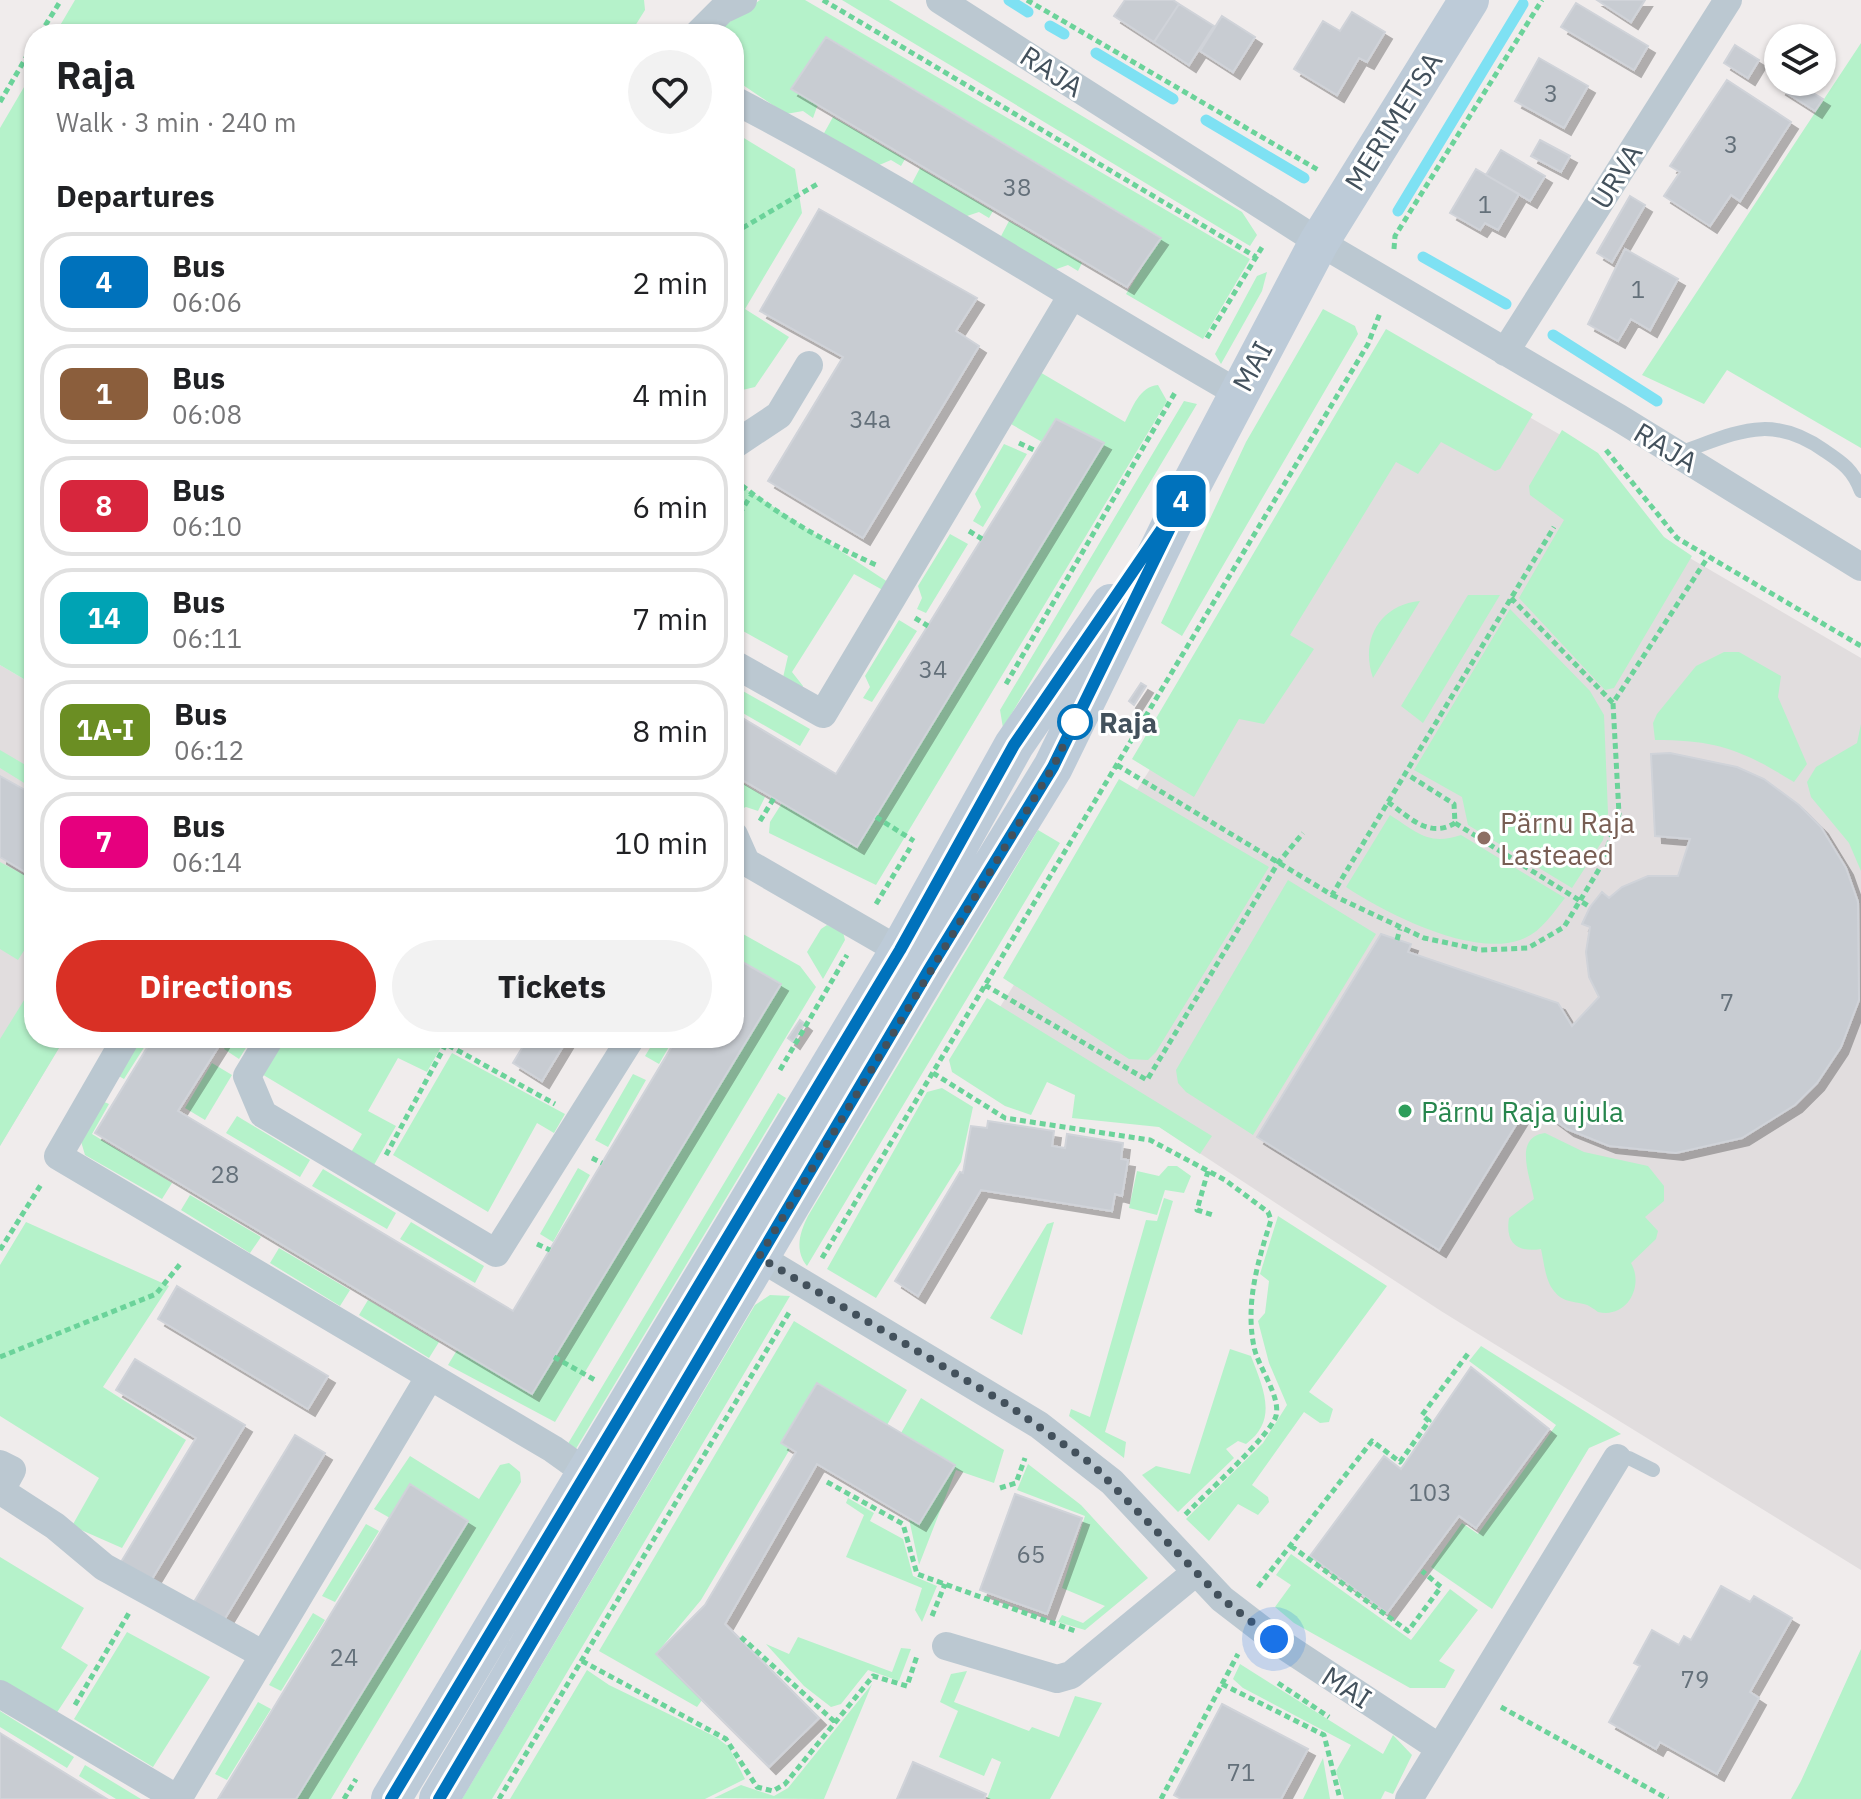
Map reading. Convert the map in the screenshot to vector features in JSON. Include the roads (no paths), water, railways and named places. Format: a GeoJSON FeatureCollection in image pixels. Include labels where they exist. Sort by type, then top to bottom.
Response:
{"type":"FeatureCollection","features":[{"type":"Feature","properties":{"kind":"street"},"geometry":{"type":"LineString","coordinates":[[708,24],[722,10],[743,0]]}},
{"type":"Feature","properties":{"kind":"street","name":"RAJA"},"geometry":{"type":"LineString","coordinates":[[940,0],[1319,242],[1858,558]]}},
{"type":"Feature","properties":{"kind":"street","name":"MERIMETSA"},"geometry":{"type":"LineString","coordinates":[[1319,242],[1469,0]]}},
{"type":"Feature","properties":{"kind":"street","name":"URVA"},"geometry":{"type":"LineString","coordinates":[[1505,352],[1728,0]]}},
{"type":"Feature","properties":{"kind":"street"},"geometry":{"type":"LineString","coordinates":[[744,105],[853,163],[1071,297],[1238,393]]}},
{"type":"Feature","properties":{"kind":"street","name":"MAI"},"geometry":{"type":"LineString","coordinates":[[439,1799],[602,1483],[915,959],[1053,767],[1188,491],[1319,242]]}},
{"type":"Feature","properties":{"kind":"street"},"geometry":{"type":"LineString","coordinates":[[744,670],[823,714],[1071,297]]}},
{"type":"Feature","properties":{"kind":"street"},"geometry":{"type":"LineString","coordinates":[[744,438],[779,415],[809,365]]}},
{"type":"Feature","properties":{"kind":"street"},"geometry":{"type":"LineString","coordinates":[[744,873],[863,927],[915,959]]}},
{"type":"Feature","properties":{"kind":"street","name":"MAI"},"geometry":{"type":"LineString","coordinates":[[391,1799],[602,1483],[759,1257],[915,959]]}},
{"type":"Feature","properties":{"kind":"street"},"geometry":{"type":"LineString","coordinates":[[120,1048],[58,1156],[430,1376],[602,1483]]}},
{"type":"Feature","properties":{"kind":"street"},"geometry":{"type":"LineString","coordinates":[[264,1048],[247,1076],[263,1114],[496,1253],[624,1048]]}},
{"type":"Feature","properties":{"kind":"street","name":"MAI"},"geometry":{"type":"LineString","coordinates":[[759,1257],[1039,1425],[1093,1465],[1222,1599],[1274,1639],[1438,1747]]}},
{"type":"Feature","properties":{"kind":"street"},"geometry":{"type":"LineString","coordinates":[[0,1694],[178,1799],[430,1376]]}},
{"type":"Feature","properties":{"kind":"street"},"geometry":{"type":"LineString","coordinates":[[1409,1799],[1617,1458]]}},
{"type":"Feature","properties":{"kind":"street"},"geometry":{"type":"LineString","coordinates":[[0,1464],[12,1470],[0,1491],[55,1526],[104,1567],[264,1655]]}},
{"type":"Feature","properties":{"kind":"street"},"geometry":{"type":"LineString","coordinates":[[931,1640],[1057,1679],[1071,1675],[1196,1572]]}},
{"type":"Feature","properties":{"kind":"lane"},"geometry":{"type":"LineString","coordinates":[[1677,454],[1752,429],[1779,427],[1814,443],[1853,471],[1861,491]]}},
{"type":"Feature","properties":{"kind":"lane"},"geometry":{"type":"LineString","coordinates":[[1617,1458],[1629,1458],[1653,1470]]}},
{"type":"Feature","properties":{"kind":"waterway"},"geometry":{"type":"LineString","coordinates":[[1009,0],[1028,12]]}},
{"type":"Feature","properties":{"kind":"waterway"},"geometry":{"type":"LineString","coordinates":[[1398,211],[1523,4]]}},
{"type":"Feature","properties":{"kind":"waterway"},"geometry":{"type":"LineString","coordinates":[[1050,26],[1064,34]]}},
{"type":"Feature","properties":{"kind":"waterway"},"geometry":{"type":"LineString","coordinates":[[1096,53],[1173,99]]}},
{"type":"Feature","properties":{"kind":"waterway"},"geometry":{"type":"LineString","coordinates":[[1206,120],[1304,178]]}},
{"type":"Feature","properties":{"kind":"waterway"},"geometry":{"type":"LineString","coordinates":[[1423,257],[1506,304]]}},
{"type":"Feature","properties":{"kind":"waterway"},"geometry":{"type":"LineString","coordinates":[[1553,335],[1657,401]]}},
{"type":"Feature","properties":{"kind":"place","name":"Raja"},"geometry":{"type":"Point","coordinates":[1075,722]}},
{"type":"Feature","properties":{"kind":"place","name":"Pärnu Raja Lasteaed"},"geometry":{"type":"Point","coordinates":[1484,838]}},
{"type":"Feature","properties":{"kind":"place","name":"Pärnu Raja ujula"},"geometry":{"type":"Point","coordinates":[1405,1111]}}]}
